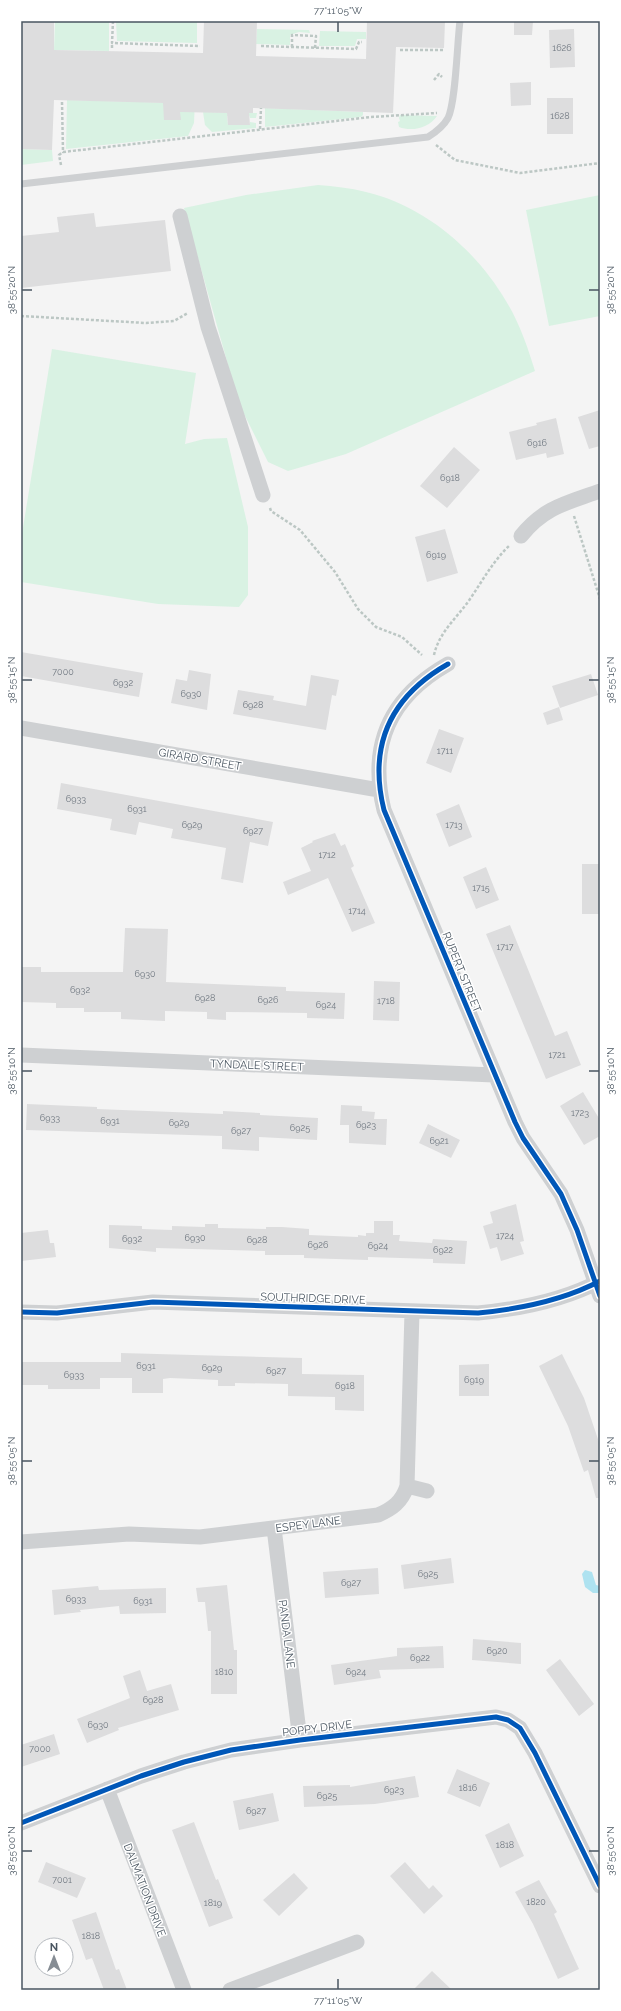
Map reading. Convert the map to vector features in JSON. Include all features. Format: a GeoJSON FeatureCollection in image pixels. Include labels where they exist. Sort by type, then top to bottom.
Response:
{"type":"FeatureCollection","features":[{"type":"Feature","properties":{"kind":"street"},"geometry":{"type":"LineString","coordinates":[[180,216],[203,305],[231,400],[263,495]]}},
{"type":"Feature","properties":{"kind":"street"},"geometry":{"type":"LineString","coordinates":[[520,536],[532,522],[545,512],[600,491]]}},
{"type":"Feature","properties":{"kind":"street","name":"RUPERT STREET"},"geometry":{"type":"LineString","coordinates":[[448,664],[429,675],[412,689],[398,706],[388,726],[381,748],[378,769],[379,790],[384,810],[494,1075],[523,1138],[561,1194],[599,1287]]}},
{"type":"Feature","properties":{"kind":"street","name":"GIRARD STREET"},"geometry":{"type":"LineString","coordinates":[[21,728],[379,790]]}},
{"type":"Feature","properties":{"kind":"street","name":"TYNDALE STREET"},"geometry":{"type":"LineString","coordinates":[[21,1055],[494,1075]]}},
{"type":"Feature","properties":{"kind":"street","name":"SOUTHRIDGE DRIVE"},"geometry":{"type":"LineString","coordinates":[[21,1312],[57,1313],[151,1302],[412,1312],[478,1313],[514,1309],[550,1301],[599,1287]]}},
{"type":"Feature","properties":{"kind":"street","name":"ESPEY LANE"},"geometry":{"type":"LineString","coordinates":[[21,1542],[129,1534],[200,1537],[378,1515],[391,1509],[400,1501],[407,1486],[412,1312]]}},
{"type":"Feature","properties":{"kind":"street"},"geometry":{"type":"LineString","coordinates":[[407,1486],[427,1491]]}},
{"type":"Feature","properties":{"kind":"street","name":"PANDA LANE"},"geometry":{"type":"LineString","coordinates":[[274,1528],[300,1740]]}},
{"type":"Feature","properties":{"kind":"street","name":"POPPY DRIVE"},"geometry":{"type":"LineString","coordinates":[[21,1823],[107,1789],[184,1762],[231,1750],[300,1740],[496,1717],[508,1720],[520,1728],[531,1746],[600,1886]]}},
{"type":"Feature","properties":{"kind":"street","name":"DALMATION DRIVE"},"geometry":{"type":"LineString","coordinates":[[107,1789],[184,1990]]}},
{"type":"Feature","properties":{"kind":"street"},"geometry":{"type":"LineString","coordinates":[[230,1990],[357,1942]]}},
{"type":"Feature","properties":{"kind":"lane"},"geometry":{"type":"LineString","coordinates":[[21,184],[428,137],[437,132],[443,125],[452,107],[460,21]]}},
{"type":"Feature","properties":{"kind":"path"},"geometry":{"type":"LineString","coordinates":[[112,21],[112,48]]}},
{"type":"Feature","properties":{"kind":"path"},"geometry":{"type":"LineString","coordinates":[[292,47],[292,35],[316,36],[316,48]]}},
{"type":"Feature","properties":{"kind":"path"},"geometry":{"type":"LineString","coordinates":[[261,46],[356,49],[359,42],[362,42]]}},
{"type":"Feature","properties":{"kind":"path"},"geometry":{"type":"LineString","coordinates":[[112,43],[200,46]]}},
{"type":"Feature","properties":{"kind":"path"},"geometry":{"type":"LineString","coordinates":[[400,50],[445,50],[447,46]]}},
{"type":"Feature","properties":{"kind":"path"},"geometry":{"type":"LineString","coordinates":[[434,80],[439,74],[442,76],[441,83]]}},
{"type":"Feature","properties":{"kind":"path"},"geometry":{"type":"LineString","coordinates":[[62,102],[63,152]]}},
{"type":"Feature","properties":{"kind":"path"},"geometry":{"type":"LineString","coordinates":[[61,165],[59,155],[63,152],[371,117],[438,113],[439,106]]}},
{"type":"Feature","properties":{"kind":"path"},"geometry":{"type":"LineString","coordinates":[[260,129],[261,108]]}},
{"type":"Feature","properties":{"kind":"path"},"geometry":{"type":"LineString","coordinates":[[428,137],[444,153],[455,160],[507,172],[520,173],[600,163]]}},
{"type":"Feature","properties":{"kind":"path"},"geometry":{"type":"LineString","coordinates":[[21,316],[146,323],[174,321],[203,305]]}},
{"type":"Feature","properties":{"kind":"path"},"geometry":{"type":"LineString","coordinates":[[263,495],[271,511],[300,530],[335,572],[358,609],[376,627],[402,637],[422,655]]}},
{"type":"Feature","properties":{"kind":"path"},"geometry":{"type":"LineString","coordinates":[[569,502],[600,599]]}},
{"type":"Feature","properties":{"kind":"path"},"geometry":{"type":"LineString","coordinates":[[429,675],[436,647],[445,629],[469,600],[497,557],[520,536]]}},
{"type":"Feature","properties":{"kind":"green space"},"geometry":{"type":"Polygon","coordinates":[[[55,21],[109,21],[109,51],[54,50],[55,21]]]}},
{"type":"Feature","properties":{"kind":"green space"},"geometry":{"type":"Polygon","coordinates":[[[116,21],[197,21],[197,43],[117,41],[116,21]]]}},
{"type":"Feature","properties":{"kind":"green space"},"geometry":{"type":"Polygon","coordinates":[[[257,29],[309,30],[310,33],[299,32],[290,35],[290,45],[256,44],[257,29]]]}},
{"type":"Feature","properties":{"kind":"green space"},"geometry":{"type":"Polygon","coordinates":[[[320,31],[366,32],[366,39],[357,39],[355,46],[319,46],[320,31]]]}},
{"type":"Feature","properties":{"kind":"green space"},"geometry":{"type":"Polygon","coordinates":[[[67,100],[179,103],[195,101],[194,123],[188,136],[66,149],[67,100]]]}},
{"type":"Feature","properties":{"kind":"green space"},"geometry":{"type":"Polygon","coordinates":[[[265,108],[363,112],[363,115],[361,117],[265,127],[265,108]]]}},
{"type":"Feature","properties":{"kind":"green space"},"geometry":{"type":"Polygon","coordinates":[[[203,112],[257,113],[256,118],[250,118],[249,115],[227,116],[228,125],[250,125],[250,122],[256,123],[256,128],[212,132],[205,125],[203,112]]]}},
{"type":"Feature","properties":{"kind":"green space"},"geometry":{"type":"Polygon","coordinates":[[[400,115],[437,116],[425,126],[409,129],[399,127],[398,122],[400,121],[400,115]]]}},
{"type":"Feature","properties":{"kind":"green space"},"geometry":{"type":"Polygon","coordinates":[[[21,149],[52,150],[53,161],[21,165],[21,149]]]}},
{"type":"Feature","properties":{"kind":"green space"},"geometry":{"type":"Polygon","coordinates":[[[318,185],[354,189],[388,199],[409,208],[428,219],[447,233],[480,264],[494,282],[506,301],[523,335],[535,371],[346,454],[288,471],[268,462],[239,404],[184,208],[246,195],[318,185]]]}},
{"type":"Feature","properties":{"kind":"green space"},"geometry":{"type":"Polygon","coordinates":[[[600,195],[600,316],[549,326],[526,210],[600,195]]]}},
{"type":"Feature","properties":{"kind":"green space"},"geometry":{"type":"Polygon","coordinates":[[[52,349],[196,373],[185,444],[204,439],[227,438],[248,527],[248,595],[239,607],[158,604],[21,582],[21,540],[52,349]]]}},
{"type":"Feature","properties":{"kind":"water"},"geometry":{"type":"Polygon","coordinates":[[[585,1570],[592,1572],[596,1585],[600,1586],[600,1593],[593,1593],[585,1587],[582,1574],[585,1570]]]}},
{"type":"Feature","properties":{"kind":"building"},"geometry":{"type":"Polygon","coordinates":[[[21,21],[54,21],[54,50],[203,53],[204,21],[257,21],[256,56],[366,59],[367,21],[445,21],[444,48],[396,47],[393,113],[253,108],[253,113],[249,113],[250,125],[228,125],[227,113],[180,112],[181,120],[164,120],[163,103],[54,100],[52,150],[21,149],[21,21]]]}},
{"type":"Feature","properties":{"kind":"building"},"geometry":{"type":"Polygon","coordinates":[[[514,21],[533,21],[532,35],[514,35],[514,21]]]}},
{"type":"Feature","properties":{"kind":"building"},"geometry":{"type":"Polygon","coordinates":[[[574,29],[575,67],[550,68],[549,30],[574,29]]]}},
{"type":"Feature","properties":{"kind":"building"},"geometry":{"type":"Polygon","coordinates":[[[531,82],[531,105],[511,106],[510,83],[531,82]]]}},
{"type":"Feature","properties":{"kind":"building"},"geometry":{"type":"Polygon","coordinates":[[[547,98],[573,98],[573,134],[547,134],[547,98]]]}},
{"type":"Feature","properties":{"kind":"building"},"geometry":{"type":"Polygon","coordinates":[[[94,213],[96,227],[165,220],[171,271],[21,288],[21,236],[59,232],[57,217],[94,213]]]}},
{"type":"Feature","properties":{"kind":"building"},"geometry":{"type":"Polygon","coordinates":[[[600,410],[600,446],[589,449],[578,417],[600,410]]]}},
{"type":"Feature","properties":{"kind":"building"},"geometry":{"type":"Polygon","coordinates":[[[556,418],[564,454],[547,458],[546,453],[516,460],[509,432],[537,425],[536,423],[556,418]]]}},
{"type":"Feature","properties":{"kind":"building"},"geometry":{"type":"Polygon","coordinates":[[[454,447],[480,470],[447,508],[420,486],[454,447]]]}},
{"type":"Feature","properties":{"kind":"building"},"geometry":{"type":"Polygon","coordinates":[[[445,529],[458,573],[427,582],[415,537],[445,529]]]}},
{"type":"Feature","properties":{"kind":"building"},"geometry":{"type":"Polygon","coordinates":[[[21,652],[143,673],[139,697],[21,676],[21,652]]]}},
{"type":"Feature","properties":{"kind":"building"},"geometry":{"type":"Polygon","coordinates":[[[189,670],[211,674],[207,710],[171,703],[176,679],[187,681],[189,670]]]}},
{"type":"Feature","properties":{"kind":"building"},"geometry":{"type":"Polygon","coordinates":[[[591,674],[598,695],[560,708],[552,686],[591,674]]]}},
{"type":"Feature","properties":{"kind":"building"},"geometry":{"type":"Polygon","coordinates":[[[311,675],[339,680],[336,696],[332,695],[326,730],[233,714],[238,690],[274,696],[273,700],[306,706],[311,675]]]}},
{"type":"Feature","properties":{"kind":"building"},"geometry":{"type":"Polygon","coordinates":[[[559,707],[563,720],[547,725],[543,713],[559,707]]]}},
{"type":"Feature","properties":{"kind":"building"},"geometry":{"type":"Polygon","coordinates":[[[439,729],[464,738],[451,773],[426,763],[439,729]]]}},
{"type":"Feature","properties":{"kind":"building"},"geometry":{"type":"Polygon","coordinates":[[[61,783],[273,822],[268,846],[250,842],[243,883],[221,879],[226,848],[171,838],[173,829],[139,822],[136,835],[110,830],[112,819],[57,809],[61,783]]]}},
{"type":"Feature","properties":{"kind":"building"},"geometry":{"type":"Polygon","coordinates":[[[459,804],[472,837],[449,847],[436,814],[459,804]]]}},
{"type":"Feature","properties":{"kind":"building"},"geometry":{"type":"Polygon","coordinates":[[[335,833],[341,846],[345,844],[354,866],[351,868],[375,923],[352,932],[328,878],[288,895],[283,882],[311,871],[301,848],[313,842],[312,841],[335,833]]]}},
{"type":"Feature","properties":{"kind":"building"},"geometry":{"type":"Polygon","coordinates":[[[582,864],[600,864],[600,914],[582,914],[582,864]]]}},
{"type":"Feature","properties":{"kind":"building"},"geometry":{"type":"Polygon","coordinates":[[[486,867],[499,900],[476,909],[463,877],[486,867]]]}},
{"type":"Feature","properties":{"kind":"building"},"geometry":{"type":"Polygon","coordinates":[[[510,925],[555,1036],[567,1031],[581,1065],[546,1079],[486,934],[510,925]]]}},
{"type":"Feature","properties":{"kind":"building"},"geometry":{"type":"Polygon","coordinates":[[[125,928],[168,929],[166,982],[286,987],[286,991],[345,993],[344,1019],[307,1018],[307,1013],[226,1012],[226,1020],[207,1019],[207,1012],[165,1011],[165,1021],[121,1019],[121,1012],[84,1012],[84,1008],[56,1008],[56,1003],[21,1002],[21,967],[41,967],[41,972],[123,972],[125,928]]]}},
{"type":"Feature","properties":{"kind":"building"},"geometry":{"type":"Polygon","coordinates":[[[374,981],[400,982],[399,1021],[373,1020],[374,981]]]}},
{"type":"Feature","properties":{"kind":"building"},"geometry":{"type":"Polygon","coordinates":[[[583,1092],[600,1120],[600,1136],[584,1145],[560,1106],[583,1092]]]}},
{"type":"Feature","properties":{"kind":"building"},"geometry":{"type":"Polygon","coordinates":[[[27,1104],[97,1107],[97,1109],[223,1114],[223,1111],[260,1113],[260,1115],[318,1118],[317,1140],[259,1137],[259,1151],[222,1149],[222,1136],[26,1130],[27,1104]]]}},
{"type":"Feature","properties":{"kind":"building"},"geometry":{"type":"Polygon","coordinates":[[[341,1105],[362,1106],[362,1111],[375,1112],[374,1119],[387,1119],[386,1145],[349,1143],[349,1125],[340,1125],[341,1105]]]}},
{"type":"Feature","properties":{"kind":"building"},"geometry":{"type":"Polygon","coordinates":[[[428,1124],[460,1140],[451,1158],[419,1143],[428,1124]]]}},
{"type":"Feature","properties":{"kind":"building"},"geometry":{"type":"Polygon","coordinates":[[[516,1204],[524,1241],[520,1242],[524,1254],[501,1261],[497,1247],[490,1249],[483,1226],[493,1223],[490,1212],[516,1204]]]}},
{"type":"Feature","properties":{"kind":"building"},"geometry":{"type":"Polygon","coordinates":[[[374,1221],[393,1221],[393,1235],[400,1235],[399,1241],[432,1243],[433,1239],[467,1241],[465,1264],[433,1263],[433,1259],[368,1257],[368,1260],[304,1258],[304,1255],[265,1255],[265,1251],[156,1248],[156,1252],[109,1248],[109,1225],[142,1226],[142,1229],[172,1230],[172,1226],[205,1227],[205,1224],[218,1224],[218,1228],[266,1229],[266,1227],[282,1227],[309,1229],[309,1235],[358,1237],[358,1235],[366,1236],[366,1233],[374,1233],[374,1221]]]}},
{"type":"Feature","properties":{"kind":"building"},"geometry":{"type":"Polygon","coordinates":[[[48,1230],[50,1243],[54,1243],[56,1257],[21,1261],[21,1233],[48,1230]]]}},
{"type":"Feature","properties":{"kind":"building"},"geometry":{"type":"Polygon","coordinates":[[[121,1353],[302,1358],[302,1374],[364,1375],[364,1411],[335,1410],[335,1397],[288,1396],[288,1384],[235,1383],[235,1386],[218,1386],[218,1380],[170,1378],[163,1379],[163,1393],[132,1393],[132,1378],[100,1378],[100,1389],[48,1389],[48,1385],[21,1385],[21,1362],[121,1362],[121,1353]]]}},
{"type":"Feature","properties":{"kind":"building"},"geometry":{"type":"Polygon","coordinates":[[[562,1354],[584,1398],[600,1445],[600,1498],[596,1498],[588,1470],[584,1472],[568,1426],[539,1366],[562,1354]]]}},
{"type":"Feature","properties":{"kind":"building"},"geometry":{"type":"Polygon","coordinates":[[[489,1364],[489,1396],[459,1396],[459,1365],[489,1364]]]}},
{"type":"Feature","properties":{"kind":"building"},"geometry":{"type":"Polygon","coordinates":[[[451,1558],[454,1583],[404,1589],[401,1565],[451,1558]]]}},
{"type":"Feature","properties":{"kind":"building"},"geometry":{"type":"Polygon","coordinates":[[[378,1568],[379,1594],[325,1598],[323,1572],[378,1568]]]}},
{"type":"Feature","properties":{"kind":"building"},"geometry":{"type":"Polygon","coordinates":[[[227,1585],[234,1650],[237,1650],[237,1694],[211,1694],[211,1631],[208,1631],[205,1602],[198,1602],[196,1588],[227,1585]]]}},
{"type":"Feature","properties":{"kind":"building"},"geometry":{"type":"Polygon","coordinates":[[[98,1586],[99,1590],[166,1588],[166,1613],[120,1614],[119,1606],[80,1610],[81,1612],[54,1615],[52,1590],[98,1586]]]}},
{"type":"Feature","properties":{"kind":"building"},"geometry":{"type":"Polygon","coordinates":[[[473,1639],[521,1643],[521,1664],[472,1660],[473,1639]]]}},
{"type":"Feature","properties":{"kind":"building"},"geometry":{"type":"Polygon","coordinates":[[[443,1646],[444,1668],[379,1670],[381,1678],[334,1685],[331,1665],[397,1656],[397,1648],[443,1646]]]}},
{"type":"Feature","properties":{"kind":"building"},"geometry":{"type":"Polygon","coordinates":[[[560,1659],[594,1704],[579,1716],[546,1670],[560,1659]]]}},
{"type":"Feature","properties":{"kind":"building"},"geometry":{"type":"Polygon","coordinates":[[[140,1670],[147,1691],[171,1684],[179,1710],[118,1728],[119,1730],[87,1743],[77,1719],[130,1698],[123,1676],[140,1670]]]}},
{"type":"Feature","properties":{"kind":"building"},"geometry":{"type":"Polygon","coordinates":[[[54,1734],[60,1754],[21,1767],[21,1745],[54,1734]]]}},
{"type":"Feature","properties":{"kind":"building"},"geometry":{"type":"Polygon","coordinates":[[[457,1769],[490,1783],[480,1807],[447,1793],[457,1769]]]}},
{"type":"Feature","properties":{"kind":"building"},"geometry":{"type":"Polygon","coordinates":[[[415,1776],[419,1797],[375,1804],[304,1807],[303,1786],[350,1785],[350,1787],[415,1776]]]}},
{"type":"Feature","properties":{"kind":"building"},"geometry":{"type":"Polygon","coordinates":[[[273,1793],[279,1821],[239,1830],[233,1801],[273,1793]]]}},
{"type":"Feature","properties":{"kind":"building"},"geometry":{"type":"Polygon","coordinates":[[[194,1822],[216,1880],[218,1879],[233,1918],[209,1927],[172,1830],[194,1822]]]}},
{"type":"Feature","properties":{"kind":"building"},"geometry":{"type":"Polygon","coordinates":[[[509,1823],[524,1856],[500,1868],[485,1835],[509,1823]]]}},
{"type":"Feature","properties":{"kind":"building"},"geometry":{"type":"Polygon","coordinates":[[[46,1862],[86,1878],[77,1898],[38,1882],[46,1862]]]}},
{"type":"Feature","properties":{"kind":"building"},"geometry":{"type":"Polygon","coordinates":[[[405,1862],[429,1889],[433,1885],[443,1896],[424,1914],[390,1876],[405,1862]]]}},
{"type":"Feature","properties":{"kind":"building"},"geometry":{"type":"Polygon","coordinates":[[[294,1873],[308,1888],[279,1916],[263,1900],[294,1873]]]}},
{"type":"Feature","properties":{"kind":"building"},"geometry":{"type":"Polygon","coordinates":[[[539,1880],[557,1912],[554,1914],[579,1969],[558,1979],[533,1924],[515,1892],[539,1880]]]}},
{"type":"Feature","properties":{"kind":"building"},"geometry":{"type":"Polygon","coordinates":[[[96,1912],[116,1970],[119,1969],[127,1990],[104,1990],[92,1958],[86,1960],[72,1920],[96,1912]]]}},
{"type":"Feature","properties":{"kind":"building"},"geometry":{"type":"Polygon","coordinates":[[[432,1971],[452,1990],[413,1990],[432,1971]]]}},
{"type":"Feature","properties":{"kind":"cycle path"},"geometry":{"type":"LineString","coordinates":[[448,664],[428,677],[411,692],[398,708],[388,725],[382,744],[379,764],[380,786],[384,810],[515,1122],[523,1138],[561,1194],[577,1230],[600,1296]]}},
{"type":"Feature","properties":{"kind":"cycle path"},"geometry":{"type":"LineString","coordinates":[[21,1312],[57,1313],[153,1302],[478,1313],[509,1309],[556,1299],[600,1281]]}},
{"type":"Feature","properties":{"kind":"cycle path"},"geometry":{"type":"LineString","coordinates":[[21,1823],[141,1776],[184,1762],[231,1750],[300,1740],[496,1717],[508,1720],[520,1728],[535,1753],[600,1886]]}}]}
